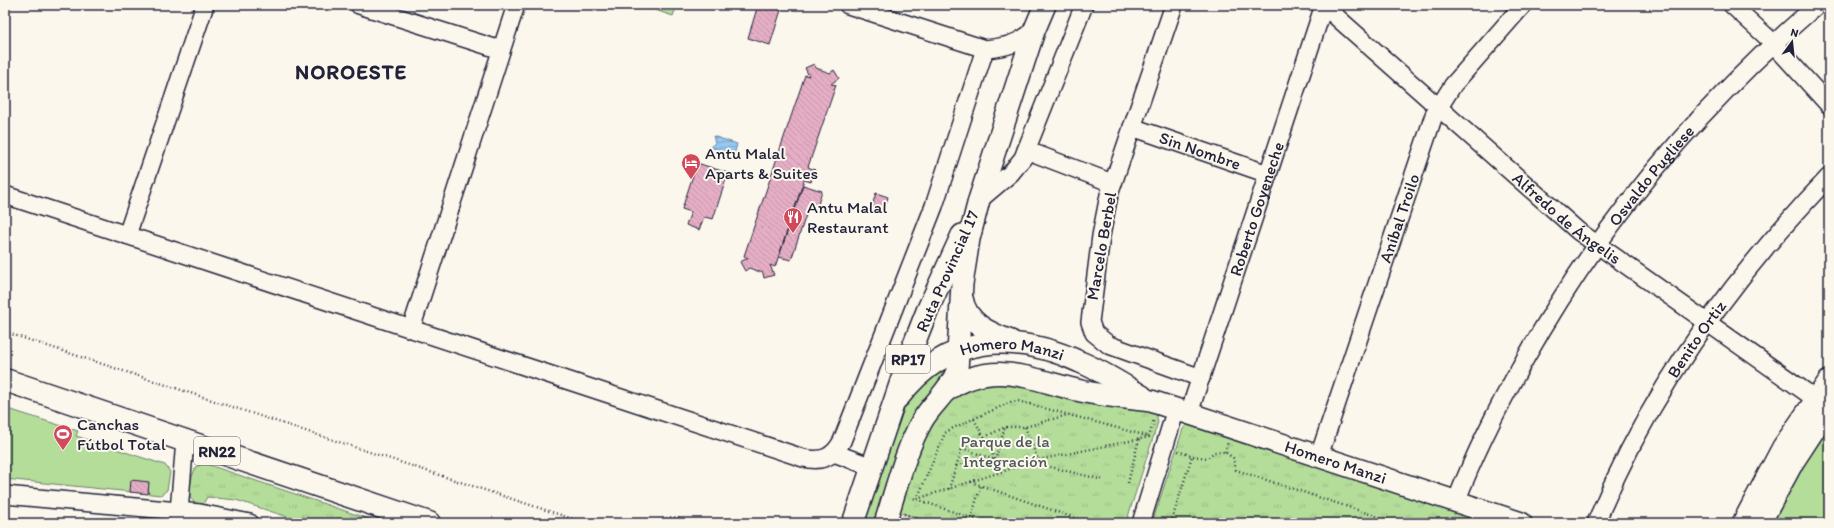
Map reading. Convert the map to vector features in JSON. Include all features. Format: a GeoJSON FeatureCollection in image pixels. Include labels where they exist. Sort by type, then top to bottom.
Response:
{"type":"FeatureCollection","features":[{"type":"Feature","properties":{"kind":"highway","name":"RN22"},"geometry":{"type":"LineString","coordinates":[[5,380],[421,522]]}},
{"type":"Feature","properties":{"kind":"main road","name":"Ruta Provincial 17"},"geometry":{"type":"LineString","coordinates":[[891,518],[918,429],[931,407],[946,391],[957,371],[961,297],[967,254],[979,200],[1034,31],[1045,5]]}},
{"type":"Feature","properties":{"kind":"main road","name":"Ruta Provincial 17"},"geometry":{"type":"LineString","coordinates":[[853,523],[921,324],[979,200]]}},
{"type":"Feature","properties":{"kind":"main road"},"geometry":{"type":"LineString","coordinates":[[961,297],[965,310],[977,324],[988,332],[1019,344]]}},
{"type":"Feature","properties":{"kind":"main road","name":"Homero Manzi"},"geometry":{"type":"LineString","coordinates":[[890,414],[900,397],[918,376],[939,360],[959,350],[991,343],[1019,344],[1047,350],[1079,361],[1152,408]]}},
{"type":"Feature","properties":{"kind":"main road","name":"Homero Manzi"},"geometry":{"type":"LineString","coordinates":[[946,391],[972,377],[1004,373],[1024,375],[1089,393],[1152,408],[1182,411],[1521,523]]}},
{"type":"Feature","properties":{"kind":"main road"},"geometry":{"type":"LineString","coordinates":[[1760,523],[1824,405],[1829,381]]}},
{"type":"Feature","properties":{"kind":"main road"},"geometry":{"type":"LineString","coordinates":[[1743,523],[1775,461],[1824,405]]}},
{"type":"Feature","properties":{"kind":"street"},"geometry":{"type":"LineString","coordinates":[[127,235],[205,5]]}},
{"type":"Feature","properties":{"kind":"street"},"geometry":{"type":"LineString","coordinates":[[359,5],[501,50]]}},
{"type":"Feature","properties":{"kind":"street"},"geometry":{"type":"LineString","coordinates":[[411,329],[516,5]]}},
{"type":"Feature","properties":{"kind":"street"},"geometry":{"type":"LineString","coordinates":[[848,5],[985,49],[1004,47],[1020,41],[1034,31]]}},
{"type":"Feature","properties":{"kind":"street"},"geometry":{"type":"LineString","coordinates":[[979,200],[1011,173],[1026,150],[1084,5]]}},
{"type":"Feature","properties":{"kind":"street","name":"Marcelo Berbel"},"geometry":{"type":"LineString","coordinates":[[1174,5],[1112,183],[1105,209],[1090,316],[1092,328],[1103,342],[1115,348],[1200,378]]}},
{"type":"Feature","properties":{"kind":"street","name":"Alfredo de Ángelis"},"geometry":{"type":"LineString","coordinates":[[1324,5],[1574,228],[1824,405]]}},
{"type":"Feature","properties":{"kind":"street","name":"Roberto Goyeneche"},"geometry":{"type":"LineString","coordinates":[[1141,523],[1182,411],[1200,378],[1324,5]]}},
{"type":"Feature","properties":{"kind":"street","name":"Aníbal Troilo"},"geometry":{"type":"LineString","coordinates":[[1319,456],[1429,126],[1438,107],[1453,85],[1523,5]]}},
{"type":"Feature","properties":{"kind":"street"},"geometry":{"type":"LineString","coordinates":[[1732,5],[1773,44],[1829,105]]}},
{"type":"Feature","properties":{"kind":"street","name":"Osvaldo Pugliese"},"geometry":{"type":"LineString","coordinates":[[1456,502],[1473,460],[1515,377],[1566,290],[1596,245],[1650,174],[1695,121],[1773,44],[1817,5]]}},
{"type":"Feature","properties":{"kind":"street"},"geometry":{"type":"LineString","coordinates":[[5,195],[803,458],[820,460],[828,458],[834,454],[842,441],[934,206],[985,49]]}},
{"type":"Feature","properties":{"kind":"street","name":"Sin Nombre"},"geometry":{"type":"LineString","coordinates":[[1132,127],[1268,174]]}},
{"type":"Feature","properties":{"kind":"street"},"geometry":{"type":"LineString","coordinates":[[1026,150],[1112,183]]}},
{"type":"Feature","properties":{"kind":"street","name":"Benito Ortiz"},"geometry":{"type":"LineString","coordinates":[[1596,523],[1628,451],[1672,374],[1707,323],[1766,247],[1829,177]]}},
{"type":"Feature","properties":{"kind":"street"},"geometry":{"type":"LineString","coordinates":[[179,517],[185,441]]}},
{"type":"Feature","properties":{"kind":"street"},"geometry":{"type":"LineString","coordinates":[[834,454],[872,467]]}},
{"type":"Feature","properties":{"kind":"street"},"geometry":{"type":"LineString","coordinates":[[5,495],[179,517],[219,516],[250,523]]}},
{"type":"Feature","properties":{"kind":"path"},"geometry":{"type":"LineString","coordinates":[[5,332],[585,523]]}},
{"type":"Feature","properties":{"kind":"path"},"geometry":{"type":"LineString","coordinates":[[917,499],[945,433],[1016,401],[1149,437]]}},
{"type":"Feature","properties":{"kind":"path"},"geometry":{"type":"LineString","coordinates":[[1149,437],[1154,420],[1152,408]]}},
{"type":"Feature","properties":{"kind":"path"},"geometry":{"type":"LineString","coordinates":[[949,489],[962,448],[1005,427],[1025,427],[1067,415]]}},
{"type":"Feature","properties":{"kind":"path"},"geometry":{"type":"LineString","coordinates":[[974,419],[1001,472]]}},
{"type":"Feature","properties":{"kind":"path"},"geometry":{"type":"LineString","coordinates":[[995,460],[1005,427]]}},
{"type":"Feature","properties":{"kind":"path"},"geometry":{"type":"LineString","coordinates":[[1025,427],[1038,460]]}},
{"type":"Feature","properties":{"kind":"path"},"geometry":{"type":"LineString","coordinates":[[917,499],[1030,462],[1149,437]]}},
{"type":"Feature","properties":{"kind":"path"},"geometry":{"type":"LineString","coordinates":[[1128,483],[1139,439]]}},
{"type":"Feature","properties":{"kind":"path"},"geometry":{"type":"LineString","coordinates":[[962,448],[995,460]]}},
{"type":"Feature","properties":{"kind":"path"},"geometry":{"type":"LineString","coordinates":[[1176,451],[1192,456],[1208,458],[1214,452],[1224,452],[1233,458],[1236,470],[1397,523]]}},
{"type":"Feature","properties":{"kind":"path"},"geometry":{"type":"LineString","coordinates":[[1171,523],[1192,456]]}},
{"type":"Feature","properties":{"kind":"path"},"geometry":{"type":"LineString","coordinates":[[956,466],[995,460]]}},
{"type":"Feature","properties":{"kind":"path"},"geometry":{"type":"LineString","coordinates":[[1030,462],[1103,480]]}},
{"type":"Feature","properties":{"kind":"path"},"geometry":{"type":"LineString","coordinates":[[970,482],[1089,523]]}},
{"type":"Feature","properties":{"kind":"path"},"geometry":{"type":"LineString","coordinates":[[971,518],[981,485]]}},
{"type":"Feature","properties":{"kind":"path"},"geometry":{"type":"LineString","coordinates":[[904,495],[986,523]]}},
{"type":"Feature","properties":{"kind":"path"},"geometry":{"type":"LineString","coordinates":[[651,523],[672,517],[695,523]]}},
{"type":"Feature","properties":{"kind":"path"},"geometry":{"type":"LineString","coordinates":[[891,518],[932,523]]}},
{"type":"Feature","properties":{"kind":"shaded area"},"geometry":{"type":"Polygon","coordinates":[[[895,511],[932,523],[891,523],[895,511]]]}},
{"type":"Feature","properties":{"kind":"green space"},"geometry":{"type":"Polygon","coordinates":[[[640,5],[677,5],[673,16],[640,5]]]}},
{"type":"Feature","properties":{"kind":"green space"},"geometry":{"type":"Polygon","coordinates":[[[952,359],[878,523],[860,523],[901,409],[915,390],[952,359]]]}},
{"type":"Feature","properties":{"kind":"green space","name":"Parque de la Integración"},"geometry":{"type":"Polygon","coordinates":[[[988,380],[1111,399],[1156,413],[1158,422],[1126,523],[932,523],[895,511],[917,445],[942,403],[988,380]]]}},
{"type":"Feature","properties":{"kind":"green space","name":"Canchas Fútbol Total"},"geometry":{"type":"Polygon","coordinates":[[[5,408],[78,431],[76,436],[165,465],[170,472],[167,490],[161,495],[5,479],[5,408]]]}},
{"type":"Feature","properties":{"kind":"green space"},"geometry":{"type":"Polygon","coordinates":[[[1829,422],[1829,523],[1771,523],[1789,488],[1829,422]]]}},
{"type":"Feature","properties":{"kind":"green space"},"geometry":{"type":"Polygon","coordinates":[[[1187,424],[1494,523],[1152,523],[1183,429],[1187,424]]]}},
{"type":"Feature","properties":{"kind":"green space"},"geometry":{"type":"Polygon","coordinates":[[[206,464],[381,523],[306,523],[236,500],[207,497],[203,504],[196,503],[190,496],[191,482],[198,465],[206,464]]]}},
{"type":"Feature","properties":{"kind":"water"},"geometry":{"type":"Polygon","coordinates":[[[713,136],[737,144],[734,155],[710,147],[715,143],[713,136]]]}},
{"type":"Feature","properties":{"kind":"building"},"geometry":{"type":"Polygon","coordinates":[[[758,5],[765,5],[781,10],[770,45],[748,38],[758,5]]]}},
{"type":"Feature","properties":{"kind":"building"},"geometry":{"type":"Polygon","coordinates":[[[814,64],[816,68],[830,73],[834,70],[839,78],[831,84],[836,85],[808,167],[815,170],[811,182],[804,180],[775,267],[770,265],[774,275],[764,278],[763,273],[749,268],[745,271],[740,262],[748,258],[744,256],[805,75],[809,76],[805,68],[814,64]]]}},
{"type":"Feature","properties":{"kind":"building"},"geometry":{"type":"Polygon","coordinates":[[[697,163],[728,173],[713,219],[704,217],[699,230],[686,225],[691,212],[682,209],[697,163]]]}},
{"type":"Feature","properties":{"kind":"building","name":"Antu Malal Restaurant"},"geometry":{"type":"Polygon","coordinates":[[[803,185],[822,191],[816,211],[808,209],[791,260],[779,257],[803,185]]]}},
{"type":"Feature","properties":{"kind":"building"},"geometry":{"type":"Polygon","coordinates":[[[876,193],[888,197],[884,210],[872,206],[876,193]]]}},
{"type":"Feature","properties":{"kind":"building"},"geometry":{"type":"Polygon","coordinates":[[[131,480],[149,482],[148,494],[130,492],[131,480]]]}},
{"type":"Feature","properties":{"kind":"place","name":"Antu Malal Aparts & Suites"},"geometry":{"type":"Point","coordinates":[691,180]}},
{"type":"Feature","properties":{"kind":"place","name":"Antu Malal Restaurant"},"geometry":{"type":"Point","coordinates":[793,234]}},
{"type":"Feature","properties":{"kind":"place","name":"Canchas Fútbol Total"},"geometry":{"type":"Point","coordinates":[63,451]}},
{"type":"Feature","properties":{"kind":"district","name":"NOROESTE"},"geometry":{"type":"Point","coordinates":[351,72]}}]}
